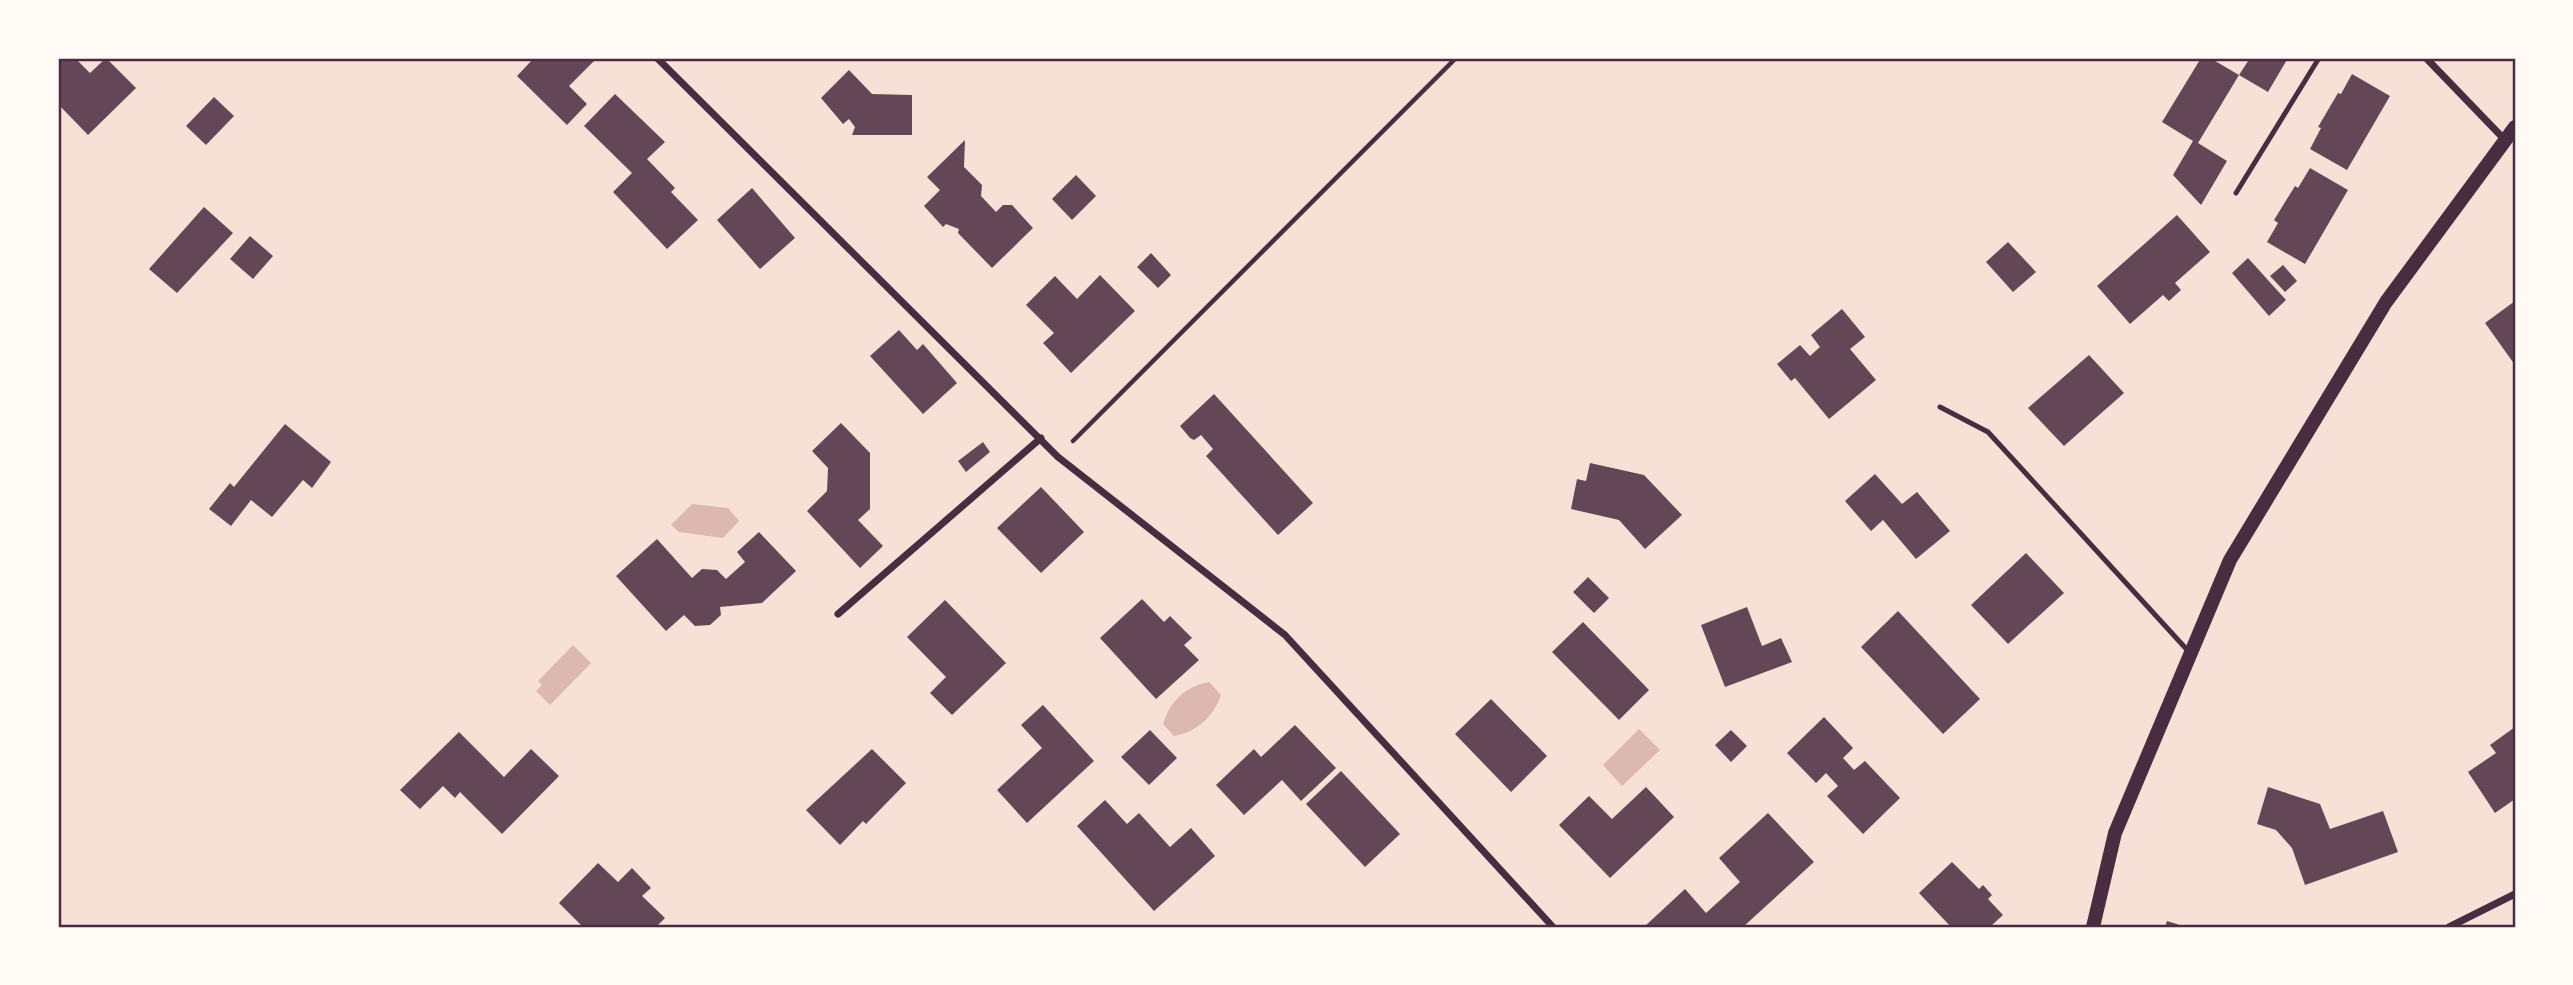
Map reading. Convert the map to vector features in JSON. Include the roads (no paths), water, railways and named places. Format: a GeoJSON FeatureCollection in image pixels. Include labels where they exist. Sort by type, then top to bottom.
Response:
{"type":"FeatureCollection","features":[{"type":"Feature","properties":{"kind":"main road"},"geometry":{"type":"LineString","coordinates":[[2093,927],[2115,833],[2230,560],[2378,314],[2515,127]]}},
{"type":"Feature","properties":{"kind":"street"},"geometry":{"type":"LineString","coordinates":[[657,58],[1058,457],[1285,635],[1553,927]]}},
{"type":"Feature","properties":{"kind":"street"},"geometry":{"type":"LineString","coordinates":[[2426,58],[2505,140]]}},
{"type":"Feature","properties":{"kind":"street"},"geometry":{"type":"LineString","coordinates":[[838,614],[1041,438]]}},
{"type":"Feature","properties":{"kind":"street"},"geometry":{"type":"LineString","coordinates":[[2449,927],[2515,894]]}},
{"type":"Feature","properties":{"kind":"lane"},"geometry":{"type":"LineString","coordinates":[[2236,192],[2319,58]]}},
{"type":"Feature","properties":{"kind":"lane"},"geometry":{"type":"LineString","coordinates":[[1940,407],[1988,432],[2190,654]]}}]}
